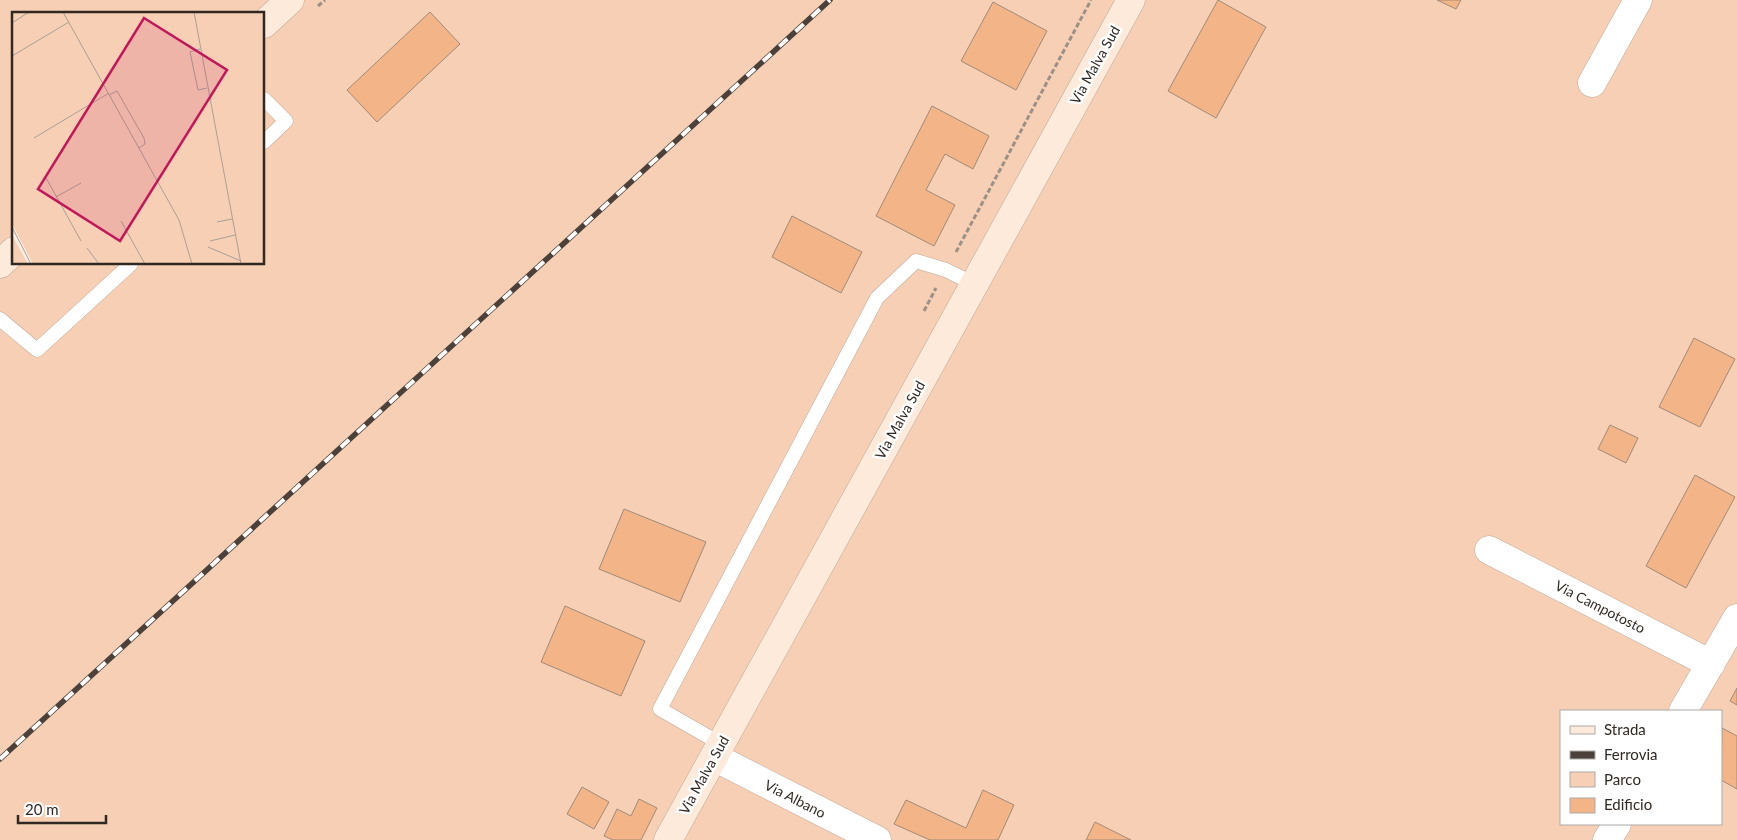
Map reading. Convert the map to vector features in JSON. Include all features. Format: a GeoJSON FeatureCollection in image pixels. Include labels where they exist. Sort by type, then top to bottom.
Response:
{"type":"FeatureCollection","features":[{"type":"Feature","properties":{"kind":"street"},"geometry":{"type":"LineString","coordinates":[[265,23],[290,0]]}},
{"type":"Feature","properties":{"kind":"street","name":"Via Malva Sud"},"geometry":{"type":"LineString","coordinates":[[668,840],[1131,0]]}},
{"type":"Feature","properties":{"kind":"street"},"geometry":{"type":"LineString","coordinates":[[1592,84],[1638,0]]}},
{"type":"Feature","properties":{"kind":"street"},"geometry":{"type":"LineString","coordinates":[[0,264],[12,253]]}},
{"type":"Feature","properties":{"kind":"street","name":"Via Campotosto"},"geometry":{"type":"LineString","coordinates":[[1489,550],[1711,664]]}},
{"type":"Feature","properties":{"kind":"street"},"geometry":{"type":"LineString","coordinates":[[1684,710],[1737,618]]}},
{"type":"Feature","properties":{"kind":"street","name":"Via Albano"},"geometry":{"type":"LineString","coordinates":[[718,751],[877,840]]}},
{"type":"Feature","properties":{"kind":"street"},"geometry":{"type":"LineString","coordinates":[[1607,840],[1616,825]]}},
{"type":"Feature","properties":{"kind":"lane"},"geometry":{"type":"LineString","coordinates":[[265,99],[286,122],[265,141]]}},
{"type":"Feature","properties":{"kind":"lane"},"geometry":{"type":"LineString","coordinates":[[718,751],[660,709],[877,298],[916,261],[946,270],[974,284]]}},
{"type":"Feature","properties":{"kind":"lane"},"geometry":{"type":"LineString","coordinates":[[0,319],[37,350],[130,265]]}},
{"type":"Feature","properties":{"kind":"green space"},"geometry":{"type":"Polygon","coordinates":[[[0,0],[1737,0],[1737,840],[0,840],[0,0]]]}},
{"type":"Feature","properties":{"kind":"building"},"geometry":{"type":"Polygon","coordinates":[[[1218,0],[1266,27],[1216,118],[1168,91],[1218,0]]]}},
{"type":"Feature","properties":{"kind":"building"},"geometry":{"type":"Polygon","coordinates":[[[1437,0],[1461,0],[1456,9],[1437,0]]]}},
{"type":"Feature","properties":{"kind":"building"},"geometry":{"type":"Polygon","coordinates":[[[993,2],[1047,31],[1016,90],[961,61],[993,2]]]}},
{"type":"Feature","properties":{"kind":"building"},"geometry":{"type":"Polygon","coordinates":[[[430,12],[460,44],[377,122],[347,90],[430,12]]]}},
{"type":"Feature","properties":{"kind":"building"},"geometry":{"type":"Polygon","coordinates":[[[932,106],[989,136],[973,169],[945,154],[926,190],[955,205],[934,246],[876,216],[932,106]]]}},
{"type":"Feature","properties":{"kind":"building"},"geometry":{"type":"Polygon","coordinates":[[[792,216],[862,252],[841,293],[772,257],[792,216]]]}},
{"type":"Feature","properties":{"kind":"building"},"geometry":{"type":"Polygon","coordinates":[[[1694,338],[1735,359],[1700,427],[1659,407],[1694,338]]]}},
{"type":"Feature","properties":{"kind":"building"},"geometry":{"type":"Polygon","coordinates":[[[1610,425],[1638,438],[1626,463],[1598,449],[1610,425]]]}},
{"type":"Feature","properties":{"kind":"building"},"geometry":{"type":"Polygon","coordinates":[[[1695,475],[1735,497],[1686,588],[1646,566],[1695,475]]]}},
{"type":"Feature","properties":{"kind":"building"},"geometry":{"type":"Polygon","coordinates":[[[624,509],[706,542],[680,602],[599,569],[624,509]]]}},
{"type":"Feature","properties":{"kind":"building"},"geometry":{"type":"Polygon","coordinates":[[[565,606],[645,641],[621,696],[541,662],[565,606]]]}},
{"type":"Feature","properties":{"kind":"building"},"geometry":{"type":"Polygon","coordinates":[[[1737,688],[1737,705],[1730,701],[1737,688]]]}},
{"type":"Feature","properties":{"kind":"building"},"geometry":{"type":"Polygon","coordinates":[[[1722,728],[1737,736],[1737,789],[1722,781],[1722,728]]]}},
{"type":"Feature","properties":{"kind":"building"},"geometry":{"type":"Polygon","coordinates":[[[582,787],[609,802],[594,829],[567,814],[582,787]]]}},
{"type":"Feature","properties":{"kind":"building"},"geometry":{"type":"Polygon","coordinates":[[[983,790],[1014,805],[998,840],[930,840],[894,824],[906,800],[966,828],[983,790]]]}},
{"type":"Feature","properties":{"kind":"building"},"geometry":{"type":"Polygon","coordinates":[[[639,799],[657,808],[641,840],[613,840],[604,836],[617,809],[631,816],[639,799]]]}},
{"type":"Feature","properties":{"kind":"building"},"geometry":{"type":"Polygon","coordinates":[[[1095,822],[1131,840],[1086,840],[1095,822]]]}},
{"type":"Feature","properties":{"kind":"railway"},"geometry":{"type":"LineString","coordinates":[[0,759],[830,0]]}}]}
